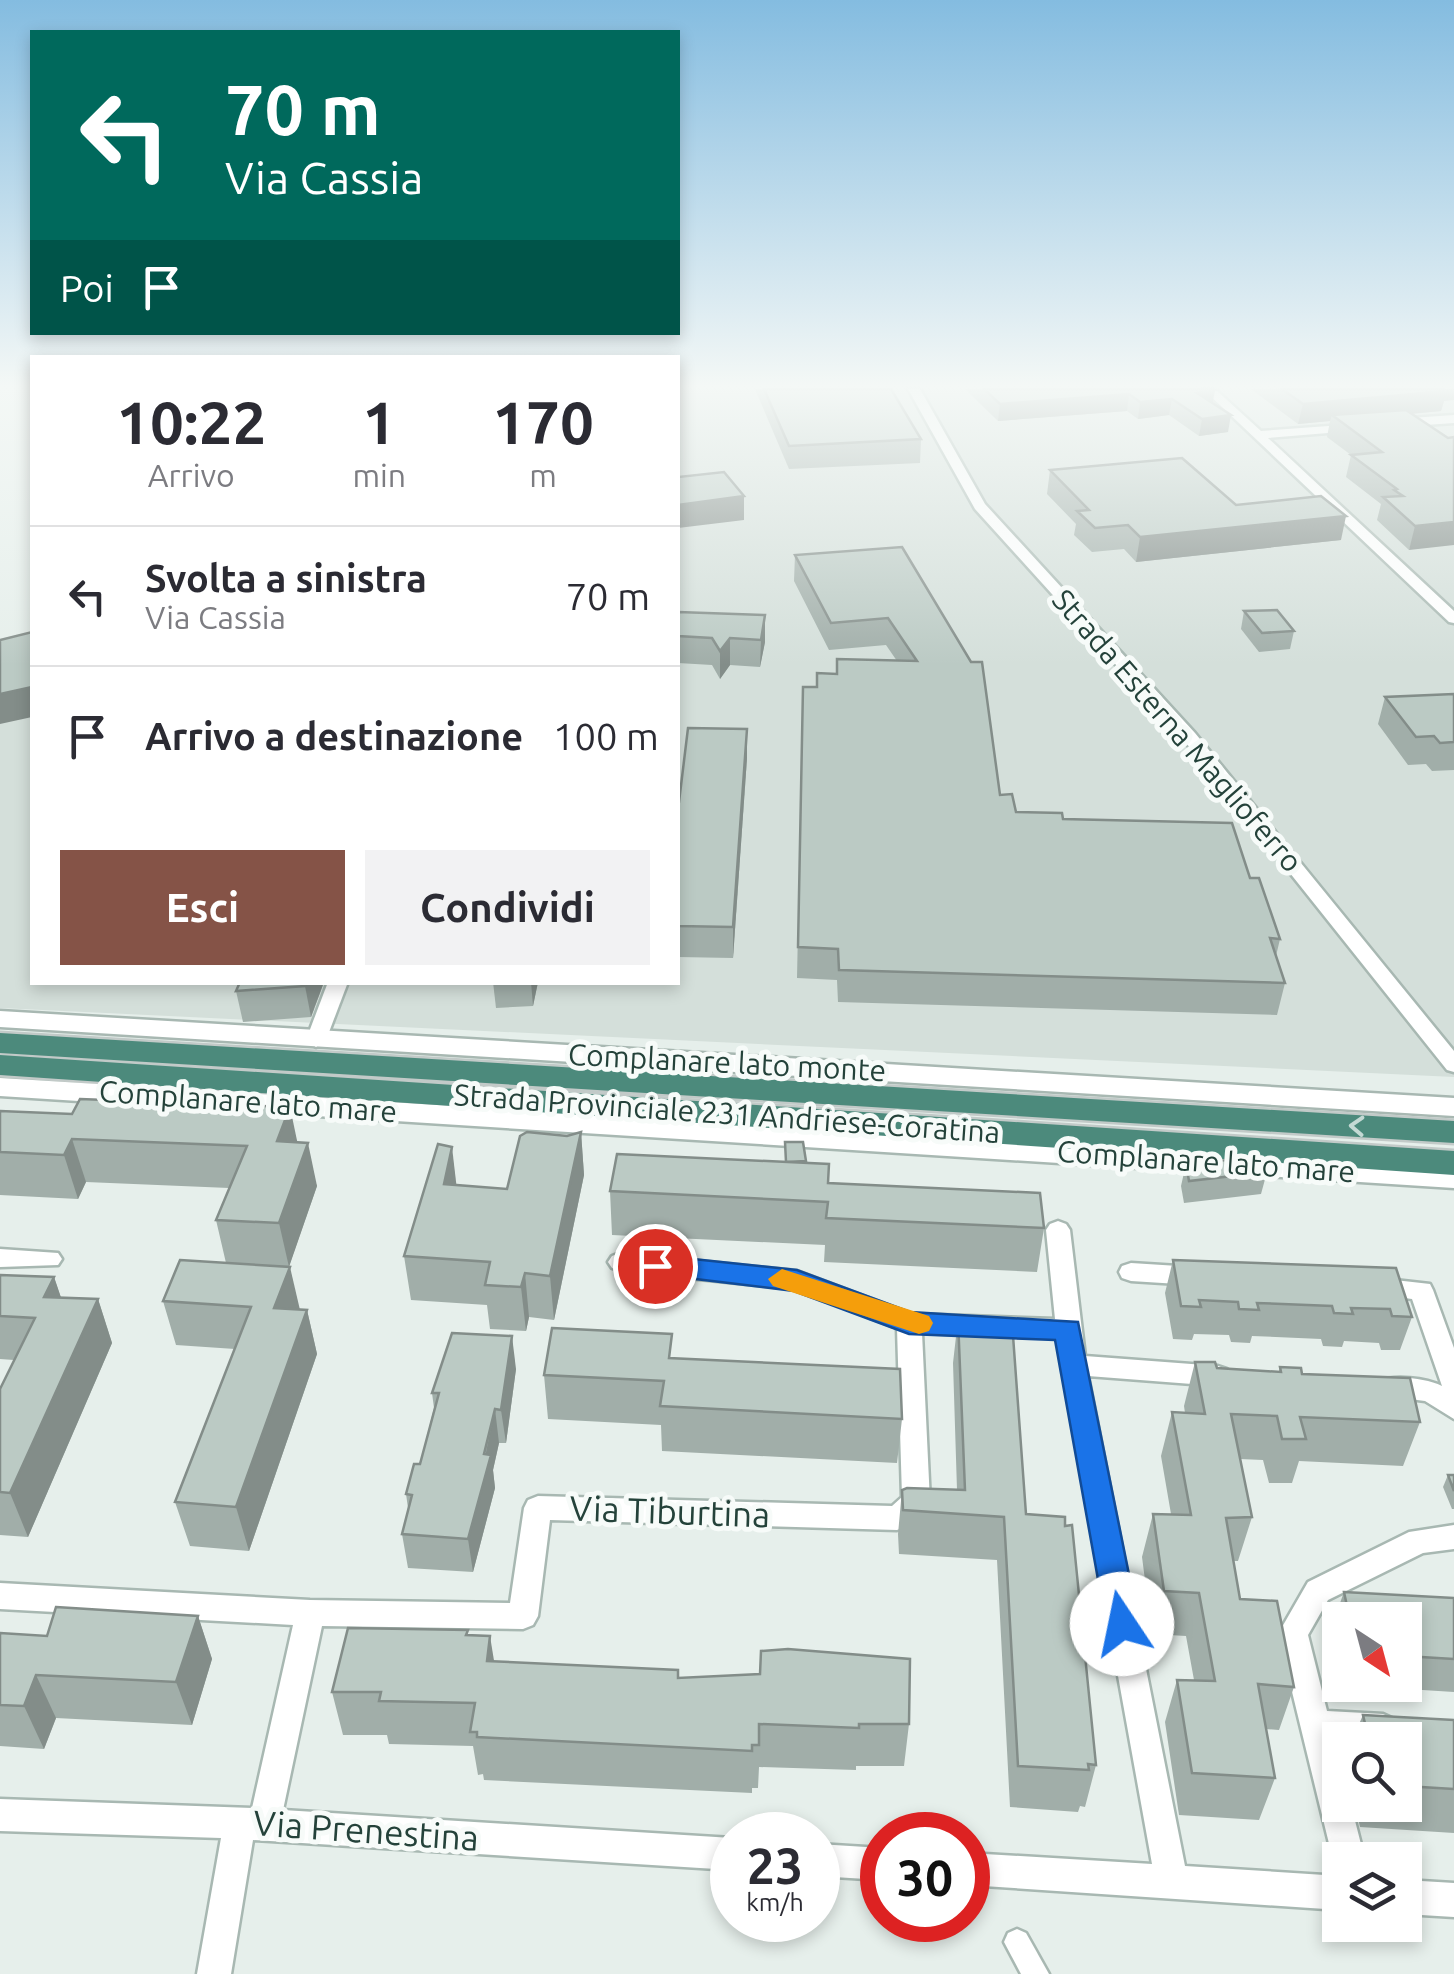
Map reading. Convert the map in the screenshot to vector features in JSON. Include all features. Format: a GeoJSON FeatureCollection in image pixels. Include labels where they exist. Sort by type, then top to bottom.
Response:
{"type":"FeatureCollection","features":[{"type":"Feature","properties":{"kind":"highway","name":"Strada Provinciale 231 Andriese-Coratina"},"geometry":{"type":"LineString","coordinates":[[0,1043],[1454,1132]]}},
{"type":"Feature","properties":{"kind":"highway","name":"Strada Provinciale 231 Andriese-Coratina"},"geometry":{"type":"LineString","coordinates":[[0,1065],[1448,1177]]}},
{"type":"Feature","properties":{"kind":"street","name":"Strada Esterna Maglioferro"},"geometry":{"type":"LineString","coordinates":[[966,481],[980,506],[1189,736],[1454,1065]]}},
{"type":"Feature","properties":{"kind":"street"},"geometry":{"type":"LineString","coordinates":[[1308,481],[1454,620]]}},
{"type":"Feature","properties":{"kind":"street"},"geometry":{"type":"LineString","coordinates":[[316,1040],[337,985]]}},
{"type":"Feature","properties":{"kind":"street","name":"Complanare lato monte"},"geometry":{"type":"LineString","coordinates":[[0,1019],[1454,1107]]}},
{"type":"Feature","properties":{"kind":"street","name":"Complanare lato mare"},"geometry":{"type":"LineString","coordinates":[[0,1087],[1448,1177]]}},
{"type":"Feature","properties":{"kind":"street"},"geometry":{"type":"LineString","coordinates":[[1058,1230],[1073,1365],[1172,1882]]}},
{"type":"Feature","properties":{"kind":"street"},"geometry":{"type":"LineString","coordinates":[[0,1258],[50,1259]]}},
{"type":"Feature","properties":{"kind":"street"},"geometry":{"type":"LineString","coordinates":[[620,1262],[797,1280],[909,1323],[1068,1330]]}},
{"type":"Feature","properties":{"kind":"street"},"geometry":{"type":"LineString","coordinates":[[1131,1272],[1228,1278]]}},
{"type":"Feature","properties":{"kind":"street"},"geometry":{"type":"LineString","coordinates":[[1344,1285],[1421,1290],[1454,1384]]}},
{"type":"Feature","properties":{"kind":"street","name":"Via Tiburtina"},"geometry":{"type":"LineString","coordinates":[[310,1613],[523,1616],[538,1508],[898,1518],[916,1502],[909,1323]]}},
{"type":"Feature","properties":{"kind":"street"},"geometry":{"type":"LineString","coordinates":[[1073,1365],[1247,1378]]}},
{"type":"Feature","properties":{"kind":"street"},"geometry":{"type":"LineString","coordinates":[[1363,1386],[1430,1391],[1454,1408]]}},
{"type":"Feature","properties":{"kind":"street"},"geometry":{"type":"LineString","coordinates":[[1344,1842],[1293,1634],[1318,1591],[1419,1541],[1454,1537]]}},
{"type":"Feature","properties":{"kind":"street"},"geometry":{"type":"LineString","coordinates":[[0,1596],[310,1613],[214,1974]]}},
{"type":"Feature","properties":{"kind":"street"},"geometry":{"type":"LineString","coordinates":[[1315,1725],[1322,1725]]}},
{"type":"Feature","properties":{"kind":"street","name":"Via Prenestina"},"geometry":{"type":"LineString","coordinates":[[0,1815],[252,1824],[710,1853]]}},
{"type":"Feature","properties":{"kind":"street"},"geometry":{"type":"LineString","coordinates":[[990,1870],[1322,1892]]}},
{"type":"Feature","properties":{"kind":"street"},"geometry":{"type":"LineString","coordinates":[[1422,1898],[1454,1900]]}},
{"type":"Feature","properties":{"kind":"street"},"geometry":{"type":"LineString","coordinates":[[1017,1942],[1036,1974]]}},
{"type":"Feature","properties":{"kind":"shaded area"},"geometry":{"type":"Polygon","coordinates":[[[680,481],[1454,481],[1454,1077],[0,1008],[0,663],[30,655],[30,985],[680,985],[680,481]]]}},
{"type":"Feature","properties":{"kind":"building"},"geometry":{"type":"Polygon","coordinates":[[[680,481],[732,481],[744,496],[680,505],[680,481]]]}},
{"type":"Feature","properties":{"kind":"building"},"geometry":{"type":"Polygon","coordinates":[[[1061,481],[1209,481],[1236,505],[1321,496],[1346,516],[1140,537],[1128,525],[1095,528],[1077,511],[1089,510],[1061,481]]]}},
{"type":"Feature","properties":{"kind":"building"},"geometry":{"type":"Polygon","coordinates":[[[1386,481],[1454,481],[1454,522],[1415,526],[1383,497],[1403,496],[1394,490],[1397,489],[1386,481]]]}},
{"type":"Feature","properties":{"kind":"building"},"geometry":{"type":"Polygon","coordinates":[[[902,547],[971,662],[982,662],[1000,795],[1012,794],[1016,812],[1062,813],[1063,819],[1232,823],[1250,878],[1259,878],[1280,939],[1270,938],[1285,983],[839,970],[838,949],[798,947],[803,687],[817,687],[817,673],[837,674],[837,659],[917,661],[888,618],[831,623],[795,555],[902,547]]]}},
{"type":"Feature","properties":{"kind":"building"},"geometry":{"type":"Polygon","coordinates":[[[1277,610],[1294,631],[1262,633],[1244,611],[1277,610]]]}},
{"type":"Feature","properties":{"kind":"building"},"geometry":{"type":"Polygon","coordinates":[[[680,612],[765,615],[761,640],[730,638],[720,651],[712,638],[680,636],[680,612]]]}},
{"type":"Feature","properties":{"kind":"building"},"geometry":{"type":"Polygon","coordinates":[[[30,632],[30,687],[0,694],[0,640],[30,632]]]}},
{"type":"Feature","properties":{"kind":"building"},"geometry":{"type":"Polygon","coordinates":[[[1454,694],[1454,742],[1440,743],[1434,736],[1416,737],[1385,697],[1454,694]]]}},
{"type":"Feature","properties":{"kind":"building"},"geometry":{"type":"Polygon","coordinates":[[[688,728],[747,729],[733,927],[680,926],[680,794],[688,728]]]}},
{"type":"Feature","properties":{"kind":"building"},"geometry":{"type":"Polygon","coordinates":[[[239,985],[305,985],[305,986],[236,991],[239,985]]]}},
{"type":"Feature","properties":{"kind":"building"},"geometry":{"type":"Polygon","coordinates":[[[80,1099],[290,1107],[277,1141],[308,1143],[279,1223],[216,1220],[247,1146],[72,1139],[64,1155],[0,1152],[0,1111],[72,1114],[80,1099]]]}},
{"type":"Feature","properties":{"kind":"building"},"geometry":{"type":"Polygon","coordinates":[[[527,1132],[567,1136],[581,1132],[550,1276],[525,1273],[521,1287],[485,1285],[490,1262],[404,1256],[438,1144],[452,1147],[444,1184],[507,1189],[520,1136],[527,1132]]]}},
{"type":"Feature","properties":{"kind":"building"},"geometry":{"type":"Polygon","coordinates":[[[785,1142],[803,1142],[806,1161],[786,1162],[785,1142]]]}},
{"type":"Feature","properties":{"kind":"building"},"geometry":{"type":"Polygon","coordinates":[[[617,1154],[829,1164],[828,1183],[1040,1193],[1044,1228],[826,1218],[828,1202],[610,1191],[617,1154]]]}},
{"type":"Feature","properties":{"kind":"building"},"geometry":{"type":"Polygon","coordinates":[[[1258,1157],[1267,1172],[1189,1181],[1186,1164],[1258,1157]]]}},
{"type":"Feature","properties":{"kind":"building"},"geometry":{"type":"Polygon","coordinates":[[[180,1260],[290,1267],[274,1308],[307,1310],[236,1507],[175,1502],[251,1307],[163,1301],[180,1260]]]}},
{"type":"Feature","properties":{"kind":"building"},"geometry":{"type":"Polygon","coordinates":[[[1173,1260],[1396,1268],[1412,1317],[1392,1316],[1390,1309],[1351,1308],[1353,1314],[1334,1313],[1332,1306],[1257,1303],[1259,1310],[1239,1309],[1238,1302],[1199,1300],[1201,1307],[1181,1306],[1173,1260]]]}},
{"type":"Feature","properties":{"kind":"building"},"geometry":{"type":"Polygon","coordinates":[[[0,1275],[54,1277],[44,1297],[98,1299],[10,1493],[0,1492],[0,1389],[35,1318],[0,1316],[0,1275]]]}},
{"type":"Feature","properties":{"kind":"building"},"geometry":{"type":"Polygon","coordinates":[[[958,1319],[1012,1322],[1026,1514],[1065,1517],[1065,1526],[1072,1525],[1096,1765],[1088,1764],[1089,1770],[1018,1766],[1004,1517],[903,1510],[902,1490],[907,1488],[965,1490],[958,1319]]]}},
{"type":"Feature","properties":{"kind":"building"},"geometry":{"type":"Polygon","coordinates":[[[552,1328],[672,1334],[669,1358],[900,1369],[902,1419],[660,1406],[664,1381],[544,1375],[552,1328]]]}},
{"type":"Feature","properties":{"kind":"building"},"geometry":{"type":"Polygon","coordinates":[[[452,1333],[512,1336],[501,1410],[495,1409],[484,1454],[491,1455],[468,1539],[402,1534],[412,1495],[406,1494],[414,1464],[420,1464],[439,1393],[432,1393],[452,1333]]]}},
{"type":"Feature","properties":{"kind":"building"},"geometry":{"type":"Polygon","coordinates":[[[1195,1362],[1215,1362],[1217,1368],[1281,1372],[1280,1367],[1301,1368],[1302,1374],[1410,1378],[1420,1422],[1300,1417],[1306,1439],[1282,1439],[1277,1416],[1231,1414],[1252,1517],[1226,1518],[1240,1599],[1277,1601],[1294,1687],[1258,1684],[1275,1778],[1192,1773],[1177,1680],[1215,1681],[1199,1593],[1164,1591],[1153,1514],[1191,1515],[1172,1412],[1205,1414],[1195,1362]]]}},
{"type":"Feature","properties":{"kind":"building"},"geometry":{"type":"Polygon","coordinates":[[[1344,1592],[1454,1598],[1454,1659],[1422,1657],[1422,1602],[1346,1602],[1344,1592]]]}},
{"type":"Feature","properties":{"kind":"building"},"geometry":{"type":"Polygon","coordinates":[[[56,1607],[198,1616],[176,1682],[36,1675],[24,1706],[0,1705],[0,1633],[47,1636],[56,1607]]]}},
{"type":"Feature","properties":{"kind":"building"},"geometry":{"type":"Polygon","coordinates":[[[348,1628],[468,1630],[466,1635],[490,1636],[487,1661],[678,1670],[678,1678],[760,1674],[761,1651],[788,1649],[910,1659],[909,1724],[859,1724],[859,1728],[759,1724],[759,1745],[752,1745],[752,1751],[477,1737],[477,1732],[470,1732],[475,1703],[379,1701],[381,1692],[332,1692],[348,1628]]]}},
{"type":"Feature","properties":{"kind":"building"},"geometry":{"type":"Polygon","coordinates":[[[1363,1715],[1454,1720],[1454,1789],[1422,1787],[1422,1722],[1365,1722],[1363,1715]]]}},
{"type":"Feature","properties":{"kind":"slow traffic"},"geometry":{"type":"LineString","coordinates":[[782,1279],[797,1280],[909,1323],[919,1323]]}},
{"type":"Feature","properties":{"kind":"route"},"geometry":{"type":"LineString","coordinates":[[655,1266],[797,1280],[909,1323],[1068,1330],[1122,1624]]}}]}
